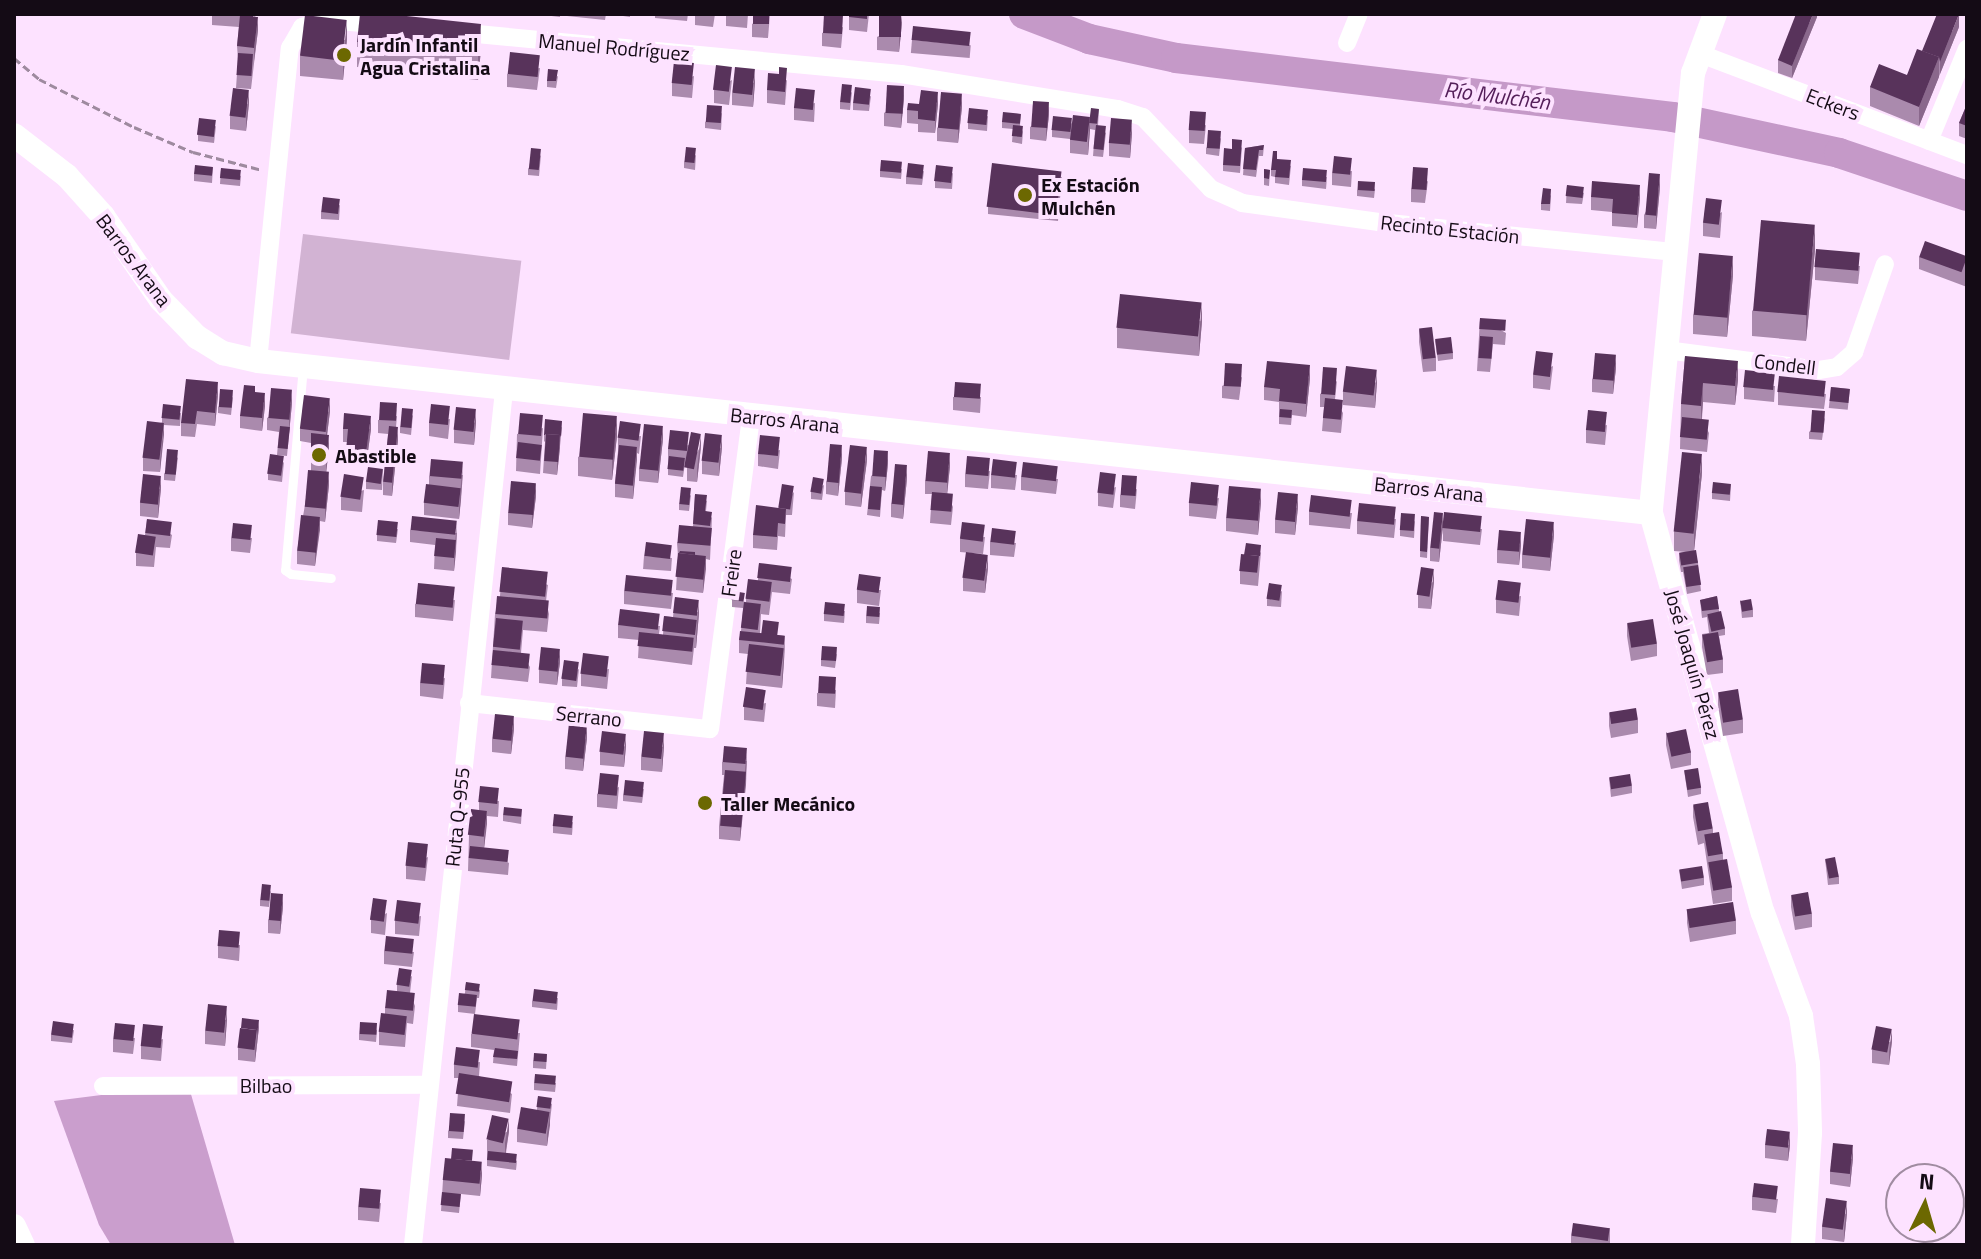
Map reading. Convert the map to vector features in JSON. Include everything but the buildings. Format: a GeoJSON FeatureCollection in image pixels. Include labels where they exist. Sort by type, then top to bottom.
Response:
{"type":"FeatureCollection","features":[{"type":"Feature","properties":{"kind":"main road","name":"José Joaquín Pérez"},"geometry":{"type":"LineString","coordinates":[[1715,14],[1696,63],[1680,191],[1651,513],[1763,913],[1801,1016],[1808,1064],[1810,1133],[1803,1245]]}},
{"type":"Feature","properties":{"kind":"main road","name":"Barros Arana"},"geometry":{"type":"LineString","coordinates":[[14,135],[67,176],[103,216],[161,300],[197,337],[223,353],[258,361],[504,390],[1651,513]]}},
{"type":"Feature","properties":{"kind":"main road"},"geometry":{"type":"LineString","coordinates":[[14,1226],[23,1245]]}},
{"type":"Feature","properties":{"kind":"street"},"geometry":{"type":"LineString","coordinates":[[1347,43],[1359,14]]}},
{"type":"Feature","properties":{"kind":"street"},"geometry":{"type":"LineString","coordinates":[[258,361],[290,48],[302,27],[329,20],[408,27]]}},
{"type":"Feature","properties":{"kind":"street","name":"Manuel Rodríguez"},"geometry":{"type":"LineString","coordinates":[[440,30],[901,74],[1118,109],[1143,117],[1211,189],[1227,199]]}},
{"type":"Feature","properties":{"kind":"street"},"geometry":{"type":"LineString","coordinates":[[1929,141],[1967,49]]}},
{"type":"Feature","properties":{"kind":"street","name":"Eckers"},"geometry":{"type":"LineString","coordinates":[[1696,63],[1967,155]]}},
{"type":"Feature","properties":{"kind":"street","name":"Recinto Estación"},"geometry":{"type":"LineString","coordinates":[[1227,199],[1379,222],[1675,252]]}},
{"type":"Feature","properties":{"kind":"street","name":"Condell"},"geometry":{"type":"LineString","coordinates":[[1666,350],[1819,370],[1837,367],[1854,352],[1885,264]]}},
{"type":"Feature","properties":{"kind":"street","name":"Ruta Q-955"},"geometry":{"type":"LineString","coordinates":[[413,1245],[504,390]]}},
{"type":"Feature","properties":{"kind":"street","name":"Freire"},"geometry":{"type":"LineString","coordinates":[[710,729],[751,416]]}},
{"type":"Feature","properties":{"kind":"street","name":"Serrano"},"geometry":{"type":"LineString","coordinates":[[469,703],[710,729]]}},
{"type":"Feature","properties":{"kind":"street","name":"Bilbao"},"geometry":{"type":"LineString","coordinates":[[103,1086],[429,1085]]}},
{"type":"Feature","properties":{"kind":"lane"},"geometry":{"type":"LineString","coordinates":[[303,366],[285,570],[291,574],[331,578]]}},
{"type":"Feature","properties":{"kind":"path"},"geometry":{"type":"LineString","coordinates":[[14,58],[39,79],[134,127],[193,152],[277,173]]}},
{"type":"Feature","properties":{"kind":"shaded area"},"geometry":{"type":"Polygon","coordinates":[[[303,234],[521,261],[509,360],[291,333],[303,234]]]}},
{"type":"Feature","properties":{"kind":"shaded area"},"geometry":{"type":"Polygon","coordinates":[[[188,1084],[235,1245],[111,1245],[99,1225],[54,1101],[188,1084]]]}},
{"type":"Feature","properties":{"kind":"waterway","name":"Río Mulchén"},"geometry":{"type":"LineString","coordinates":[[1024,14],[1089,39],[1176,58],[1673,117],[1839,153],[1967,196]]}},
{"type":"Feature","properties":{"kind":"place","name":"Jardín Infantil Agua Cristalina"},"geometry":{"type":"Point","coordinates":[344,55]}},
{"type":"Feature","properties":{"kind":"place","name":"Ex Estación Mulchén"},"geometry":{"type":"Point","coordinates":[1025,195]}},
{"type":"Feature","properties":{"kind":"place","name":"Abastible"},"geometry":{"type":"Point","coordinates":[319,455]}},
{"type":"Feature","properties":{"kind":"place","name":"Taller Mecánico"},"geometry":{"type":"Point","coordinates":[705,803]}}]}
